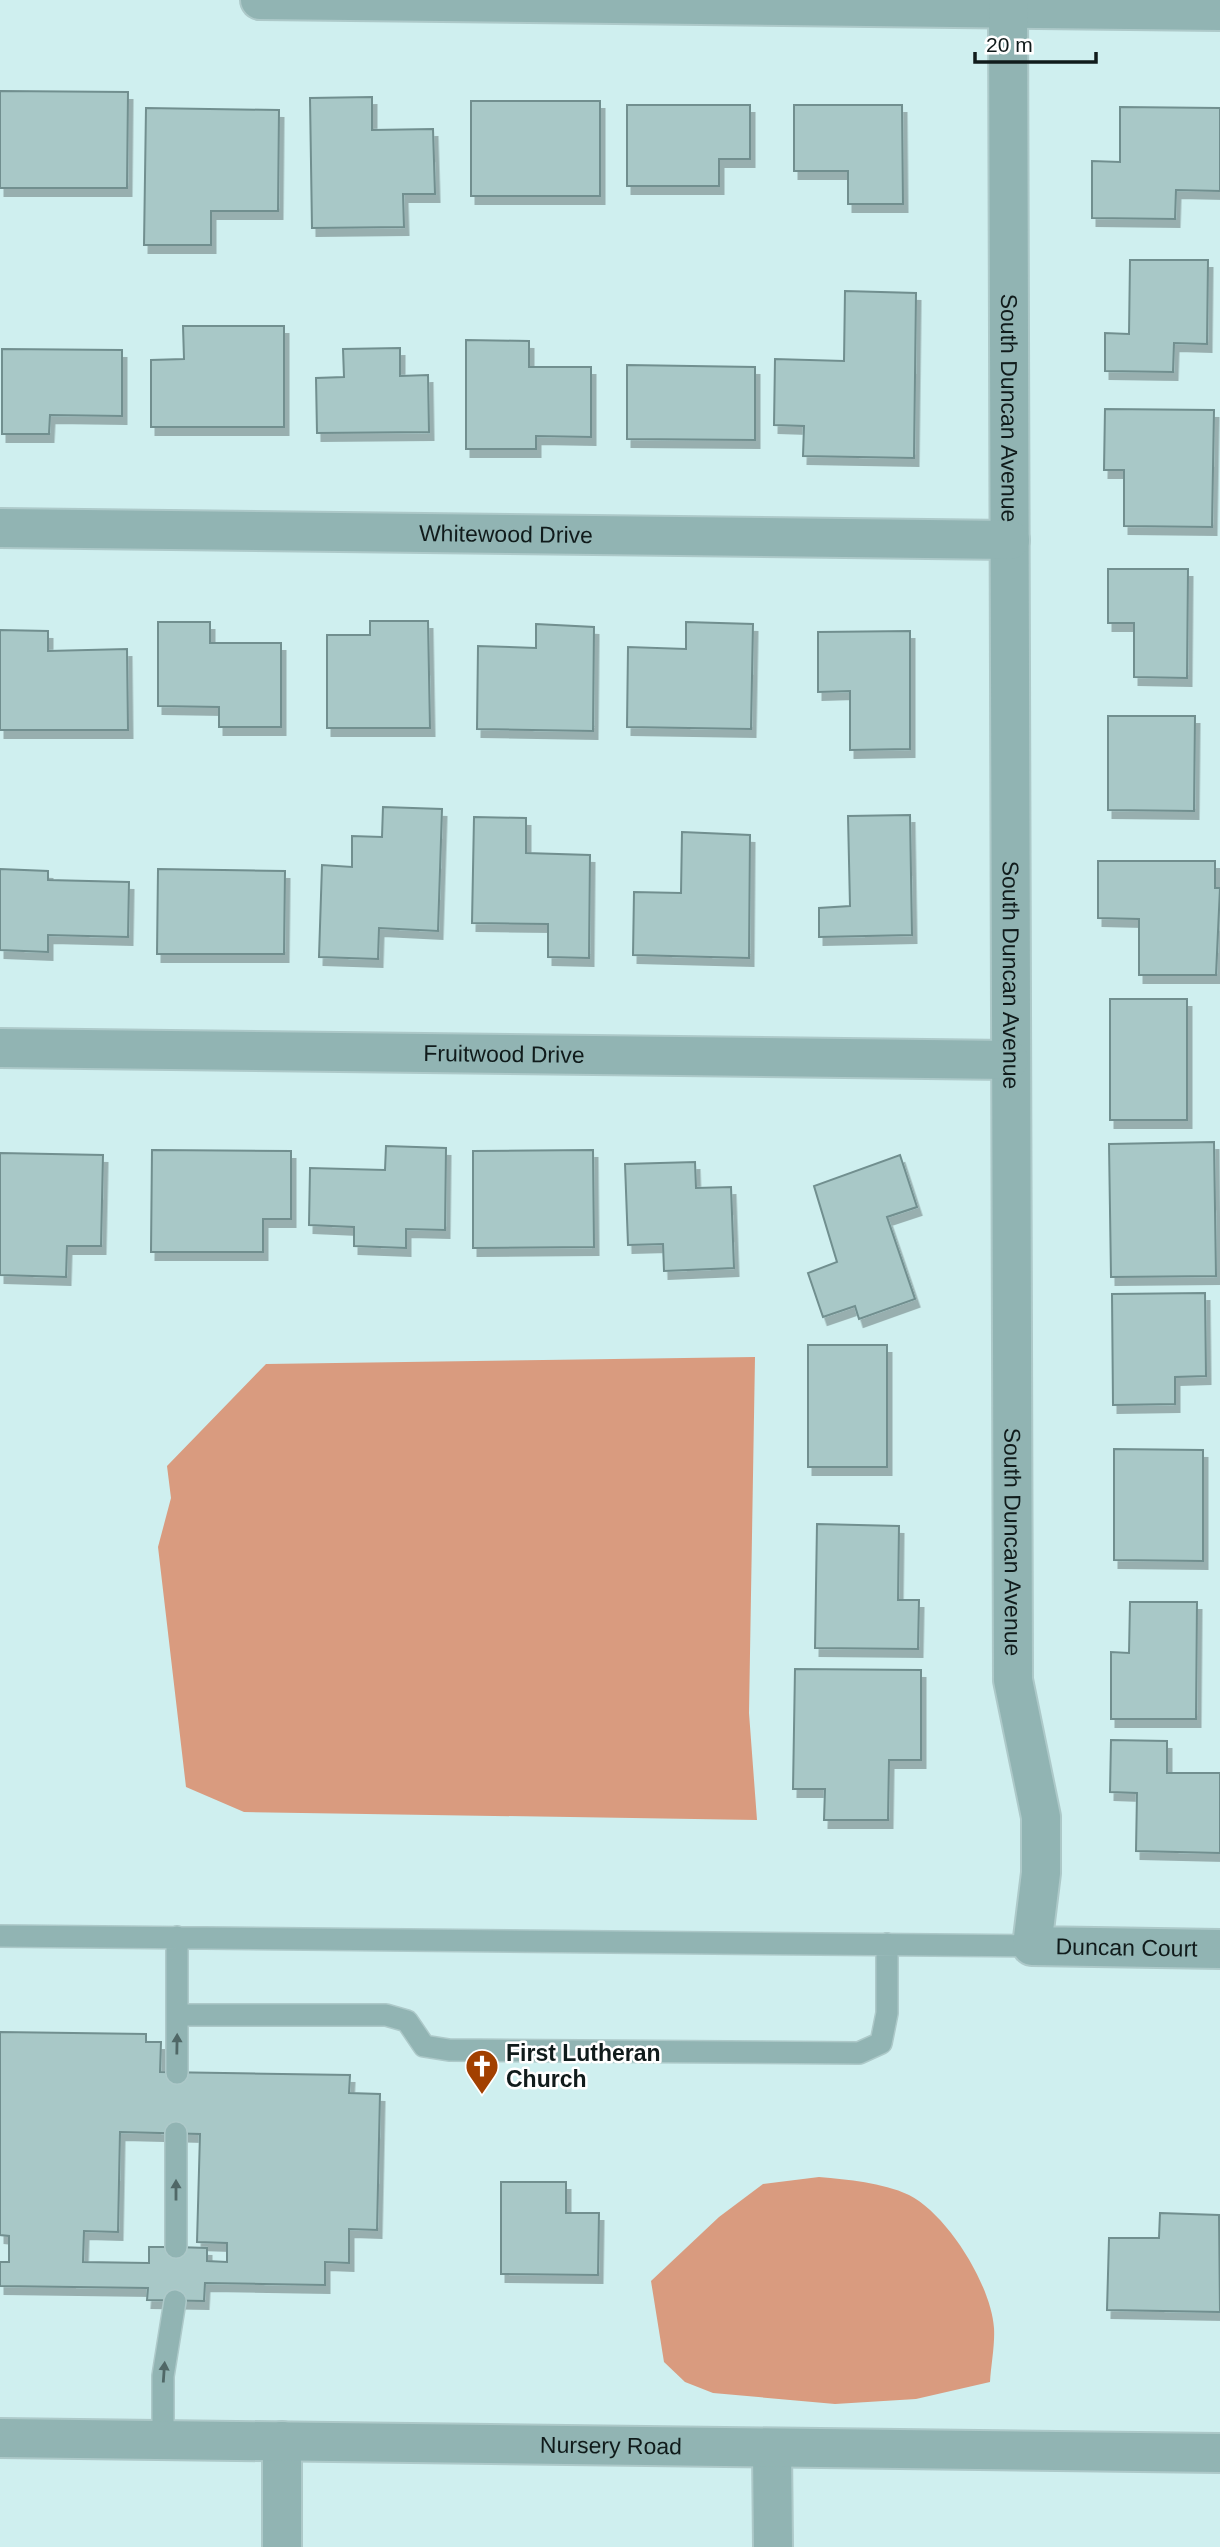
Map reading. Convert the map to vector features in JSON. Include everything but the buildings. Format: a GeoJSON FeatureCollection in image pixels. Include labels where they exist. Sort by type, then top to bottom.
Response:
{"type":"FeatureCollection","features":[{"type":"Feature","properties":{"kind":"street"},"geometry":{"type":"LineString","coordinates":[[260,0],[1008,4],[1220,11]]}},
{"type":"Feature","properties":{"kind":"street","name":"South Duncan Avenue"},"geometry":{"type":"LineString","coordinates":[[1008,4],[1009,1060],[1013,1680],[1041,1817],[1041,1873],[1032,1946]]}},
{"type":"Feature","properties":{"kind":"street","name":"Whitewood Drive"},"geometry":{"type":"LineString","coordinates":[[0,528],[1010,540]]}},
{"type":"Feature","properties":{"kind":"street","name":"Fruitwood Drive"},"geometry":{"type":"LineString","coordinates":[[0,1048],[1009,1060]]}},
{"type":"Feature","properties":{"kind":"street","name":"Duncan Court"},"geometry":{"type":"LineString","coordinates":[[1032,1946],[1220,1949]]}},
{"type":"Feature","properties":{"kind":"street","name":"Nursery Road"},"geometry":{"type":"LineString","coordinates":[[0,2438],[1220,2453]]}},
{"type":"Feature","properties":{"kind":"street"},"geometry":{"type":"LineString","coordinates":[[282,2441],[282,2547]]}},
{"type":"Feature","properties":{"kind":"street"},"geometry":{"type":"LineString","coordinates":[[772,2449],[773,2547]]}},
{"type":"Feature","properties":{"kind":"lane"},"geometry":{"type":"LineString","coordinates":[[0,1936],[1032,1946]]}},
{"type":"Feature","properties":{"kind":"lane"},"geometry":{"type":"LineString","coordinates":[[177,1937],[177,2073]]}},
{"type":"Feature","properties":{"kind":"lane"},"geometry":{"type":"LineString","coordinates":[[177,2015],[386,2015],[407,2021],[424,2046],[449,2050],[859,2053],[881,2043],[887,2013],[887,1944]]}},
{"type":"Feature","properties":{"kind":"lane"},"geometry":{"type":"LineString","coordinates":[[176,2133],[176,2247]]}},
{"type":"Feature","properties":{"kind":"lane"},"geometry":{"type":"LineString","coordinates":[[163,2440],[163,2375],[175,2301]]}},
{"type":"Feature","properties":{"kind":"shaded area"},"geometry":{"type":"Polygon","coordinates":[[[755,1357],[749,1713],[757,1820],[244,1812],[186,1787],[158,1547],[171,1498],[167,1466],[266,1364],[755,1357]]]}},
{"type":"Feature","properties":{"kind":"shaded area"},"geometry":{"type":"Polygon","coordinates":[[[819,2177],[876,2184],[898,2191],[924,2205],[938,2218],[965,2253],[985,2292],[994,2328],[990,2382],[916,2399],[835,2404],[713,2393],[685,2382],[664,2362],[651,2281],[719,2217],[763,2184],[819,2177]]]}},
{"type":"Feature","properties":{"kind":"place","name":"First Lutheran Church"},"geometry":{"type":"Point","coordinates":[482,2096]}}]}
